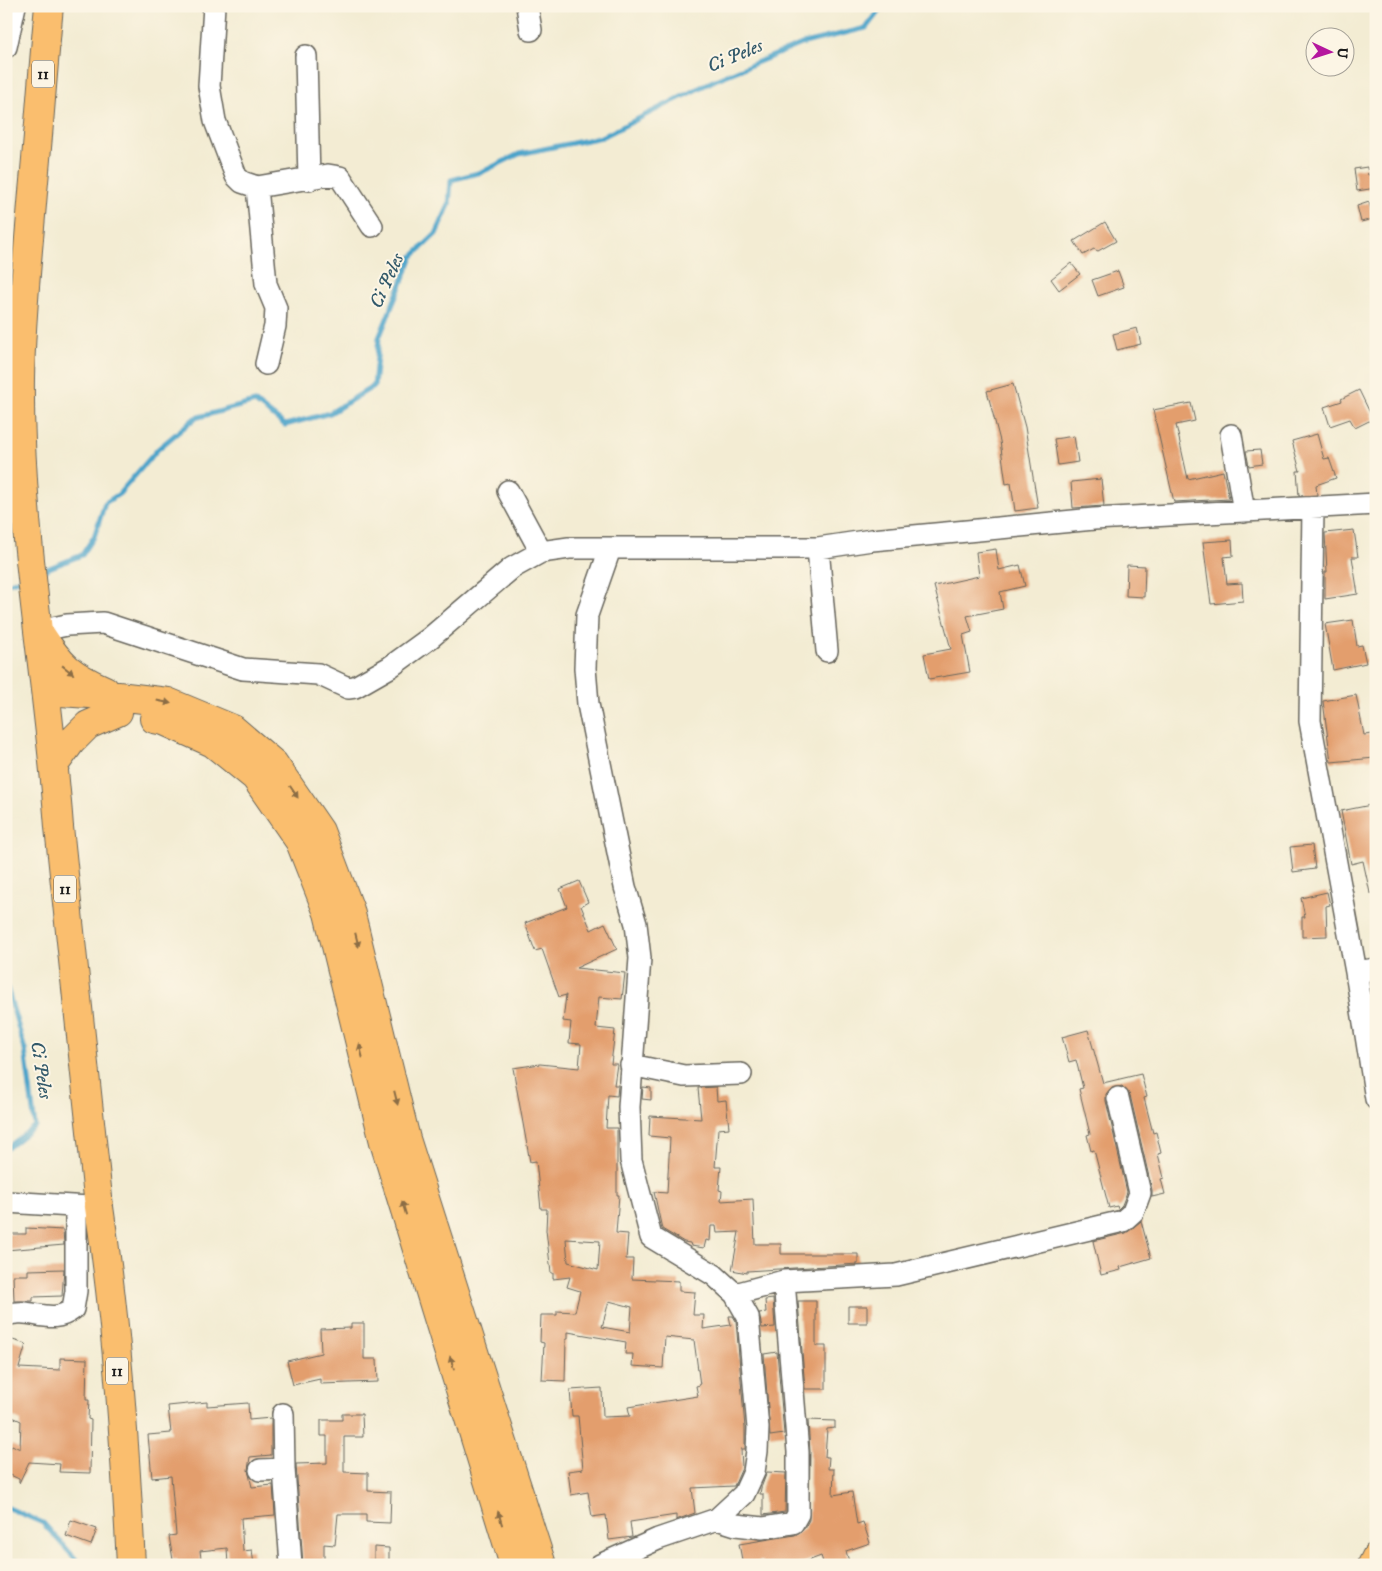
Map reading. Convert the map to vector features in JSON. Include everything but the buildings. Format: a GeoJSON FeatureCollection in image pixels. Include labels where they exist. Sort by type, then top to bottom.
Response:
{"type":"FeatureCollection","features":[{"type":"Feature","properties":{"kind":"highway","name":"11"},"geometry":{"type":"LineString","coordinates":[[49,6],[24,300],[20,378],[28,550],[54,764],[87,1207],[108,1264],[120,1396],[131,1565]]}},
{"type":"Feature","properties":{"kind":"highway"},"geometry":{"type":"LineString","coordinates":[[38,632],[59,662],[80,679],[118,704],[213,742],[255,777],[300,842],[328,913],[384,1142],[514,1565]]}},
{"type":"Feature","properties":{"kind":"highway"},"geometry":{"type":"LineString","coordinates":[[47,700],[118,704],[168,702],[233,729],[274,764],[320,831],[350,910],[406,1139],[542,1565]]}},
{"type":"Feature","properties":{"kind":"highway"},"geometry":{"type":"LineString","coordinates":[[54,764],[71,742],[88,725],[118,704]]}},
{"type":"Feature","properties":{"kind":"highway"},"geometry":{"type":"LineString","coordinates":[[1372,1565],[1376,1557]]}},
{"type":"Feature","properties":{"kind":"street"},"geometry":{"type":"LineString","coordinates":[[6,46],[15,6]]}},
{"type":"Feature","properties":{"kind":"street"},"geometry":{"type":"LineString","coordinates":[[214,6],[209,86],[215,122],[236,176],[242,182],[257,187],[328,176],[340,176],[372,226]]}},
{"type":"Feature","properties":{"kind":"street"},"geometry":{"type":"LineString","coordinates":[[527,6],[531,30]]}},
{"type":"Feature","properties":{"kind":"street"},"geometry":{"type":"LineString","coordinates":[[306,56],[309,180]]}},
{"type":"Feature","properties":{"kind":"street"},"geometry":{"type":"LineString","coordinates":[[257,187],[266,284],[276,308],[276,326],[266,364]]}},
{"type":"Feature","properties":{"kind":"street"},"geometry":{"type":"LineString","coordinates":[[1231,434],[1244,512]]}},
{"type":"Feature","properties":{"kind":"street"},"geometry":{"type":"LineString","coordinates":[[508,491],[541,552]]}},
{"type":"Feature","properties":{"kind":"street"},"geometry":{"type":"LineString","coordinates":[[38,632],[67,625],[103,624],[243,669],[318,674],[348,688],[355,687],[390,667],[430,638],[512,568],[541,552],[569,548],[818,548],[872,540],[1094,520],[1376,504]]}},
{"type":"Feature","properties":{"kind":"street"},"geometry":{"type":"LineString","coordinates":[[1313,507],[1310,721],[1366,970],[1376,1099]]}},
{"type":"Feature","properties":{"kind":"street"},"geometry":{"type":"LineString","coordinates":[[818,548],[827,651]]}},
{"type":"Feature","properties":{"kind":"street"},"geometry":{"type":"LineString","coordinates":[[600,1565],[658,1539],[717,1519],[744,1494],[754,1472],[758,1428],[748,1317],[735,1294],[714,1275],[658,1243],[648,1230],[631,1160],[630,1065],[640,958],[636,924],[625,888],[588,704],[585,668],[587,615],[610,549]]}},
{"type":"Feature","properties":{"kind":"street"},"geometry":{"type":"LineString","coordinates":[[630,1065],[684,1076],[741,1074]]}},
{"type":"Feature","properties":{"kind":"street"},"geometry":{"type":"LineString","coordinates":[[735,1294],[784,1281],[896,1276],[1123,1220],[1133,1212],[1140,1193],[1118,1098]]}},
{"type":"Feature","properties":{"kind":"street"},"geometry":{"type":"LineString","coordinates":[[6,1202],[87,1207],[73,1309],[64,1317],[16,1311],[6,1314]]}},
{"type":"Feature","properties":{"kind":"street"},"geometry":{"type":"LineString","coordinates":[[717,1519],[736,1525],[763,1528],[793,1523],[798,1514],[798,1452],[784,1281]]}},
{"type":"Feature","properties":{"kind":"street"},"geometry":{"type":"LineString","coordinates":[[283,1414],[284,1469],[291,1565]]}},
{"type":"Feature","properties":{"kind":"street"},"geometry":{"type":"LineString","coordinates":[[260,1470],[284,1469]]}},
{"type":"Feature","properties":{"kind":"waterway","name":"Ci Peles"},"geometry":{"type":"LineString","coordinates":[[39,572],[82,555],[94,537],[105,503],[119,494],[158,449],[195,418],[255,402],[285,425],[330,413],[374,386],[379,338],[412,257],[436,234],[449,205],[451,180],[482,172],[519,154],[602,137],[715,80],[804,43],[866,28],[883,6]]}},
{"type":"Feature","properties":{"kind":"waterway","name":"Ci Peles"},"geometry":{"type":"LineString","coordinates":[[6,584],[24,578]]}},
{"type":"Feature","properties":{"kind":"waterway","name":"Ci Peles"},"geometry":{"type":"LineString","coordinates":[[6,984],[25,1050],[35,1126],[6,1149]]}},
{"type":"Feature","properties":{"kind":"waterway","name":"Ci Peles"},"geometry":{"type":"LineString","coordinates":[[6,1507],[43,1523],[81,1565]]}}]}
